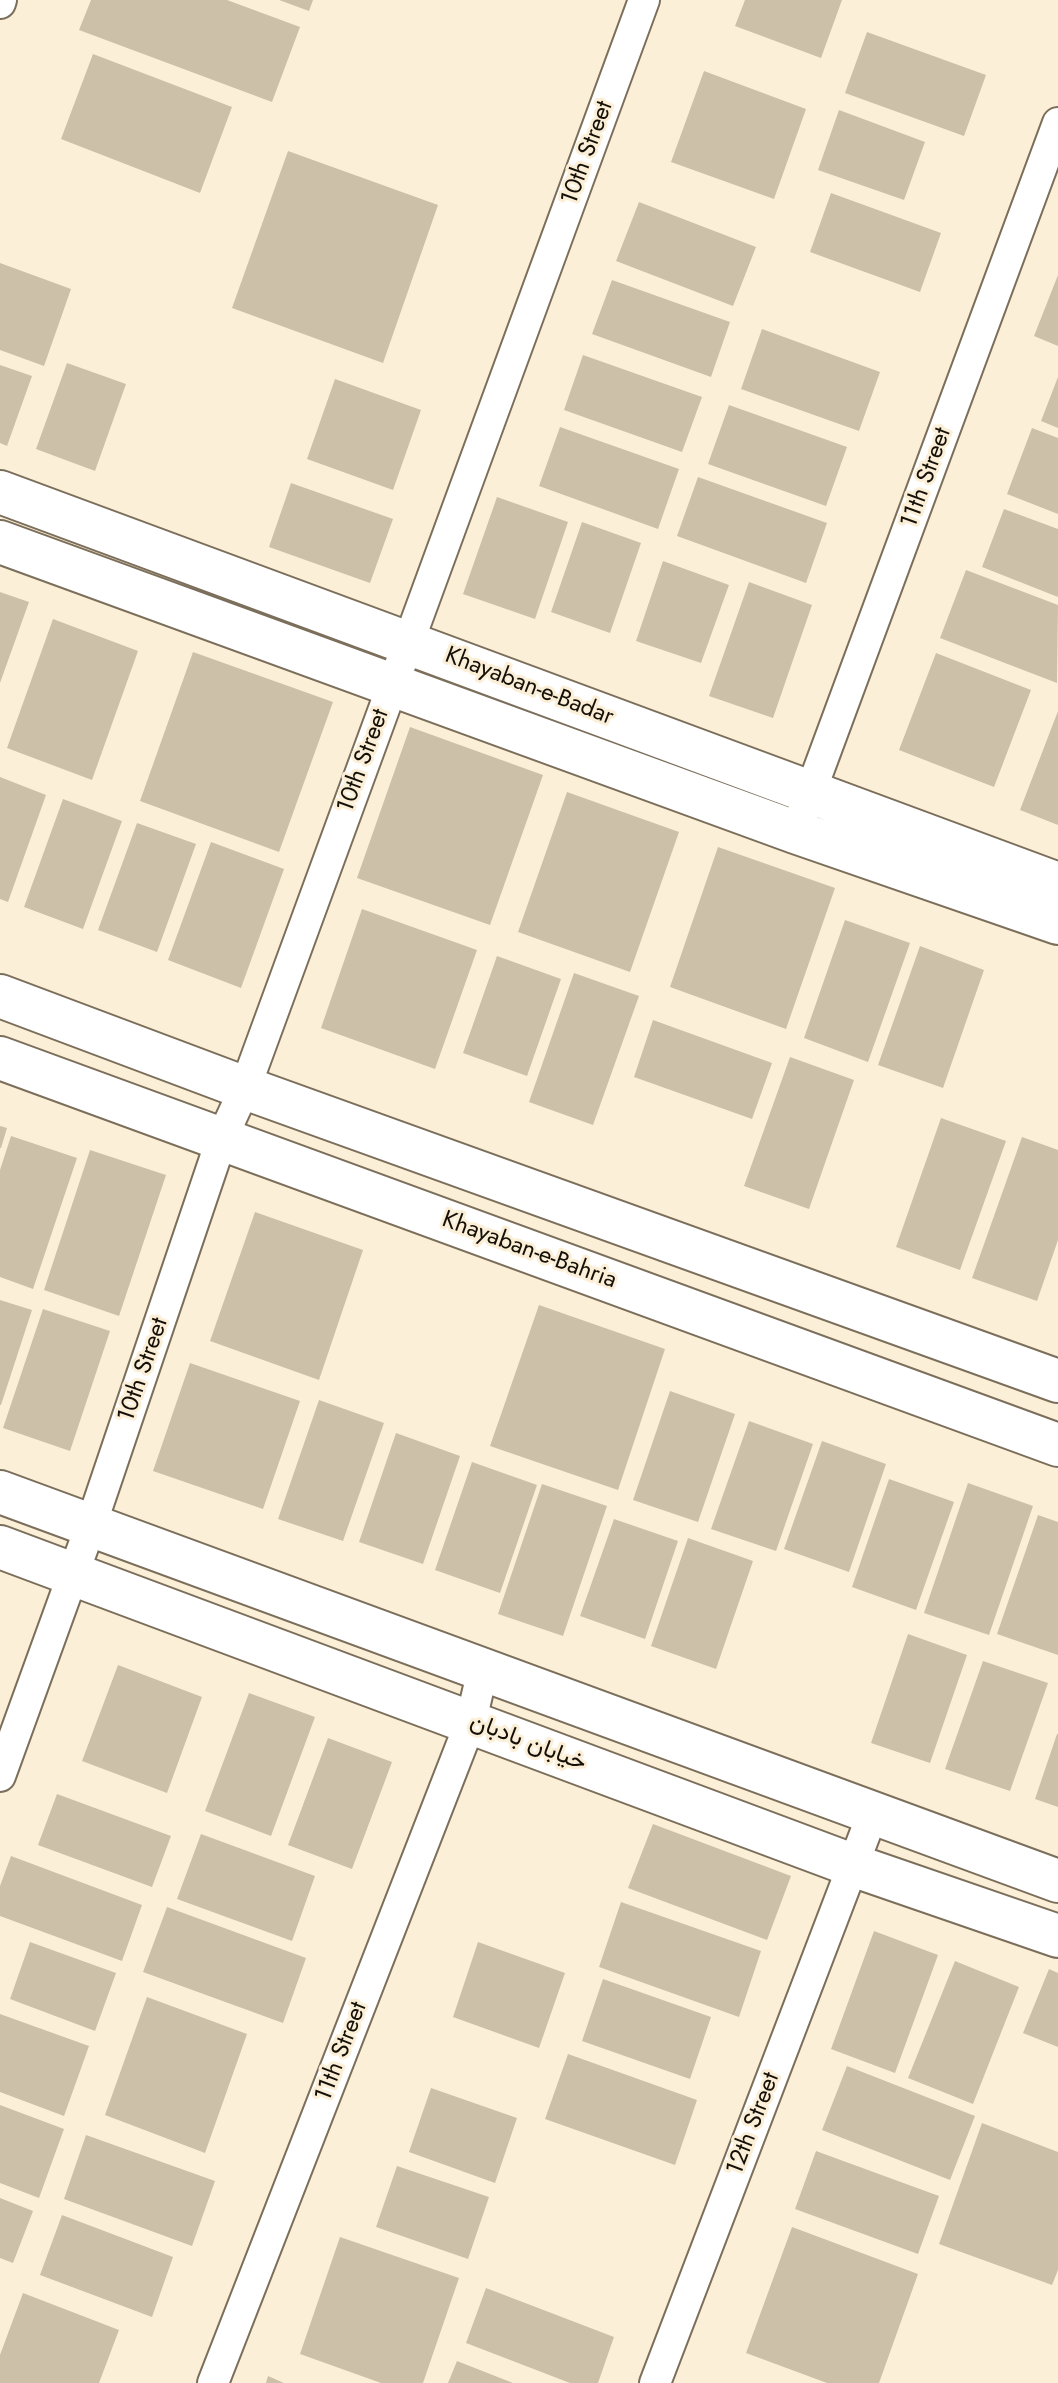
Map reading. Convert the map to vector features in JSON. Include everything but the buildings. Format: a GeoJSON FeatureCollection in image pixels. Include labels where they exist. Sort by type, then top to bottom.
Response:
{"type":"FeatureCollection","features":[{"type":"Feature","properties":{"kind":"main road","name":"Khayaban-e-Badar"},"geometry":{"type":"LineString","coordinates":[[0,492],[408,640],[1058,884]]}},
{"type":"Feature","properties":{"kind":"main road","name":"Khayaban-e-Badar"},"geometry":{"type":"LineString","coordinates":[[0,542],[795,832],[1058,923]]}},
{"type":"Feature","properties":{"kind":"main road"},"geometry":{"type":"LineString","coordinates":[[0,996],[245,1088],[1058,1381]]}},
{"type":"Feature","properties":{"kind":"main road","name":"Khayaban-e-Bahria"},"geometry":{"type":"LineString","coordinates":[[0,1058],[1058,1445]]}},
{"type":"Feature","properties":{"kind":"main road"},"geometry":{"type":"LineString","coordinates":[[0,1492],[1058,1881]]}},
{"type":"Feature","properties":{"kind":"main road","name":"خیابان بادبان"},"geometry":{"type":"LineString","coordinates":[[0,1547],[852,1865],[1058,1936]]}},
{"type":"Feature","properties":{"kind":"street","name":"10th Street"},"geometry":{"type":"LineString","coordinates":[[73,1573],[222,1138],[245,1088],[644,0]]}},
{"type":"Feature","properties":{"kind":"street","name":"11th Street"},"geometry":{"type":"LineString","coordinates":[[795,832],[1058,123]]}},
{"type":"Feature","properties":{"kind":"street"},"geometry":{"type":"LineString","coordinates":[[0,1776],[73,1573]]}},
{"type":"Feature","properties":{"kind":"street","name":"11th Street"},"geometry":{"type":"LineString","coordinates":[[213,2383],[471,1721],[483,1669]]}},
{"type":"Feature","properties":{"kind":"street","name":"12th Street"},"geometry":{"type":"LineString","coordinates":[[655,2383],[873,1813]]}}]}
